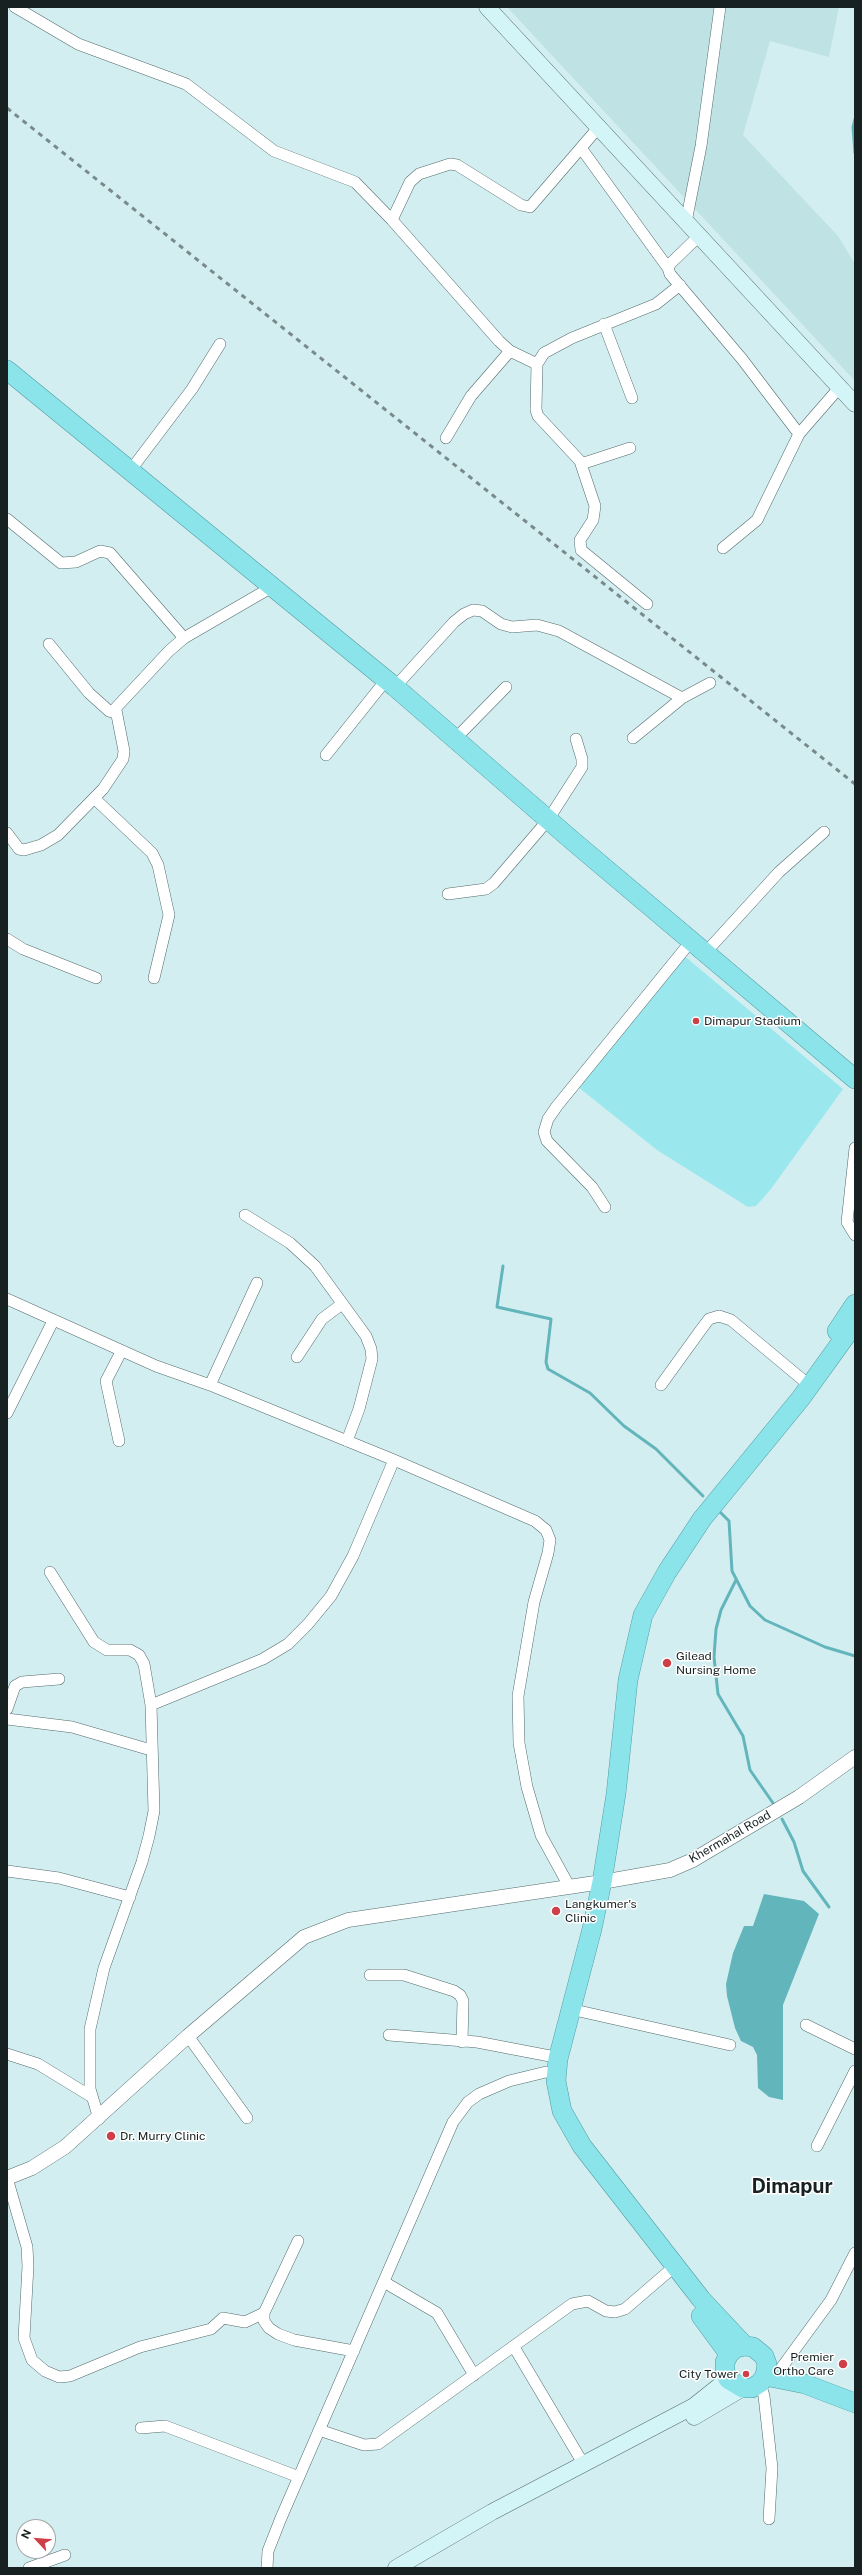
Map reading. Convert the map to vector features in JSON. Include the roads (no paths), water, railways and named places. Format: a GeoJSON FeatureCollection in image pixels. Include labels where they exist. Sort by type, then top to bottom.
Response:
{"type":"FeatureCollection","features":[{"type":"Feature","properties":{"kind":"highway"},"geometry":{"type":"LineString","coordinates":[[7,370],[390,684],[548,820],[855,1079]]}},
{"type":"Feature","properties":{"kind":"highway"},"geometry":{"type":"LineString","coordinates":[[737,2350],[701,2299],[582,2146],[562,2111],[556,2080],[558,2059],[592,1929],[619,1677],[624,1647],[636,1609],[659,1565],[696,1512],[803,1380],[855,1304]]}},
{"type":"Feature","properties":{"kind":"highway"},"geometry":{"type":"LineString","coordinates":[[757,2376],[759,2351],[737,2350],[668,2272],[561,2132],[550,2108],[548,2064],[581,1937],[597,1883],[616,1794],[628,1680],[643,1615],[671,1565],[702,1519],[801,1398],[855,1323]]}},
{"type":"Feature","properties":{"kind":"highway"},"geometry":{"type":"LineString","coordinates":[[737,2350],[725,2362],[725,2371],[805,2384],[855,2403]]}},
{"type":"Feature","properties":{"kind":"highway"},"geometry":{"type":"LineString","coordinates":[[757,2376],[855,2394]]}},
{"type":"Feature","properties":{"kind":"main road"},"geometry":{"type":"LineString","coordinates":[[487,7],[686,222],[698,237],[855,404]]}},
{"type":"Feature","properties":{"kind":"main road"},"geometry":{"type":"LineString","coordinates":[[396,2568],[441,2540],[694,2406],[757,2376]]}},
{"type":"Feature","properties":{"kind":"main road"},"geometry":{"type":"LineString","coordinates":[[415,2568],[479,2530],[709,2409],[757,2376]]}},
{"type":"Feature","properties":{"kind":"street"},"geometry":{"type":"LineString","coordinates":[[15,7],[78,44],[186,84],[266,146],[355,182],[392,220],[510,351],[537,364]]}},
{"type":"Feature","properties":{"kind":"street"},"geometry":{"type":"LineString","coordinates":[[686,222],[701,146],[720,7]]}},
{"type":"Feature","properties":{"kind":"street"},"geometry":{"type":"LineString","coordinates":[[392,220],[410,182],[419,174],[450,164],[458,165],[521,205],[530,207],[598,128]]}},
{"type":"Feature","properties":{"kind":"street"},"geometry":{"type":"LineString","coordinates":[[581,148],[680,285],[742,359],[799,434]]}},
{"type":"Feature","properties":{"kind":"street"},"geometry":{"type":"LineString","coordinates":[[668,268],[698,237]]}},
{"type":"Feature","properties":{"kind":"street"},"geometry":{"type":"LineString","coordinates":[[647,604],[581,550],[580,540],[595,513],[581,464],[538,416],[535,403],[537,364],[544,353],[604,324],[656,304],[680,285]]}},
{"type":"Feature","properties":{"kind":"street"},"geometry":{"type":"LineString","coordinates":[[604,324],[632,398]]}},
{"type":"Feature","properties":{"kind":"street"},"geometry":{"type":"LineString","coordinates":[[130,471],[192,389],[220,344]]}},
{"type":"Feature","properties":{"kind":"street"},"geometry":{"type":"LineString","coordinates":[[446,438],[471,396],[510,351]]}},
{"type":"Feature","properties":{"kind":"street"},"geometry":{"type":"LineString","coordinates":[[724,548],[757,520],[799,434],[839,388]]}},
{"type":"Feature","properties":{"kind":"street"},"geometry":{"type":"LineString","coordinates":[[581,464],[630,448]]}},
{"type":"Feature","properties":{"kind":"street"},"geometry":{"type":"LineString","coordinates":[[7,519],[61,563],[76,562],[100,551],[110,553],[184,638]]}},
{"type":"Feature","properties":{"kind":"street"},"geometry":{"type":"LineString","coordinates":[[49,644],[94,697],[109,711],[116,710],[169,651],[184,638],[272,587]]}},
{"type":"Feature","properties":{"kind":"street"},"geometry":{"type":"LineString","coordinates":[[326,755],[390,684],[454,622],[464,614],[473,610],[482,611],[501,624],[512,627],[537,625],[559,631],[682,698]]}},
{"type":"Feature","properties":{"kind":"street"},"geometry":{"type":"LineString","coordinates":[[633,738],[682,698],[710,683]]}},
{"type":"Feature","properties":{"kind":"street"},"geometry":{"type":"LineString","coordinates":[[455,739],[506,687]]}},
{"type":"Feature","properties":{"kind":"street"},"geometry":{"type":"LineString","coordinates":[[7,834],[19,849],[34,849],[58,834],[103,789],[123,759],[124,741],[116,710]]}},
{"type":"Feature","properties":{"kind":"street"},"geometry":{"type":"LineString","coordinates":[[448,894],[473,893],[486,889],[494,883],[548,820],[582,767],[582,758],[576,739]]}},
{"type":"Feature","properties":{"kind":"street"},"geometry":{"type":"LineString","coordinates":[[94,798],[152,853],[158,865],[169,915],[154,978]]}},
{"type":"Feature","properties":{"kind":"street"},"geometry":{"type":"LineString","coordinates":[[706,952],[779,872],[824,832]]}},
{"type":"Feature","properties":{"kind":"street"},"geometry":{"type":"LineString","coordinates":[[7,939],[23,949],[96,978]]}},
{"type":"Feature","properties":{"kind":"street"},"geometry":{"type":"LineString","coordinates":[[605,1207],[592,1187],[547,1142],[544,1132],[548,1119],[692,940]]}},
{"type":"Feature","properties":{"kind":"street"},"geometry":{"type":"LineString","coordinates":[[855,1148],[847,1222],[855,1235]]}},
{"type":"Feature","properties":{"kind":"street"},"geometry":{"type":"LineString","coordinates":[[246,1215],[290,1243],[315,1266],[366,1336],[371,1349],[372,1359],[359,1409],[347,1441]]}},
{"type":"Feature","properties":{"kind":"street"},"geometry":{"type":"LineString","coordinates":[[210,1385],[257,1283]]}},
{"type":"Feature","properties":{"kind":"street"},"geometry":{"type":"LineString","coordinates":[[7,1299],[121,1352],[210,1385],[394,1460],[535,1521],[549,1534],[548,1553],[534,1602],[518,1696],[520,1743],[527,1787],[541,1835],[569,1886]]}},
{"type":"Feature","properties":{"kind":"street"},"geometry":{"type":"LineString","coordinates":[[297,1357],[318,1324],[342,1304]]}},
{"type":"Feature","properties":{"kind":"street"},"geometry":{"type":"LineString","coordinates":[[661,1385],[709,1320],[719,1316],[731,1320],[803,1380]]}},
{"type":"Feature","properties":{"kind":"street"},"geometry":{"type":"LineString","coordinates":[[7,1414],[52,1321]]}},
{"type":"Feature","properties":{"kind":"street"},"geometry":{"type":"LineString","coordinates":[[119,1441],[106,1381],[121,1352]]}},
{"type":"Feature","properties":{"kind":"street"},"geometry":{"type":"LineString","coordinates":[[151,1705],[262,1659],[288,1644],[308,1624],[331,1596],[353,1556],[394,1460]]}},
{"type":"Feature","properties":{"kind":"street"},"geometry":{"type":"LineString","coordinates":[[50,1572],[94,1642],[107,1650],[130,1650],[139,1656],[144,1664],[151,1705],[151,1750],[154,1811],[142,1862],[104,1968],[90,2029],[88,2058],[92,2097],[99,2119]]}},
{"type":"Feature","properties":{"kind":"street"},"geometry":{"type":"LineString","coordinates":[[7,1709],[15,1686],[22,1682],[59,1679]]}},
{"type":"Feature","properties":{"kind":"street"},"geometry":{"type":"LineString","coordinates":[[7,1719],[72,1727],[151,1750]]}},
{"type":"Feature","properties":{"kind":"street","name":"Khermahal Road"},"geometry":{"type":"LineString","coordinates":[[7,2178],[32,2168],[65,2147],[99,2119],[188,2036],[304,1937],[323,1928],[348,1920],[597,1883],[670,1870],[693,1860],[799,1797],[855,1757]]}},
{"type":"Feature","properties":{"kind":"street"},"geometry":{"type":"LineString","coordinates":[[7,1871],[59,1878],[130,1897]]}},
{"type":"Feature","properties":{"kind":"street"},"geometry":{"type":"LineString","coordinates":[[370,1975],[404,1975],[454,1991],[460,1995],[463,2001],[462,2042]]}},
{"type":"Feature","properties":{"kind":"street"},"geometry":{"type":"LineString","coordinates":[[570,2009],[730,2045]]}},
{"type":"Feature","properties":{"kind":"street"},"geometry":{"type":"LineString","coordinates":[[806,2026],[855,2049]]}},
{"type":"Feature","properties":{"kind":"street"},"geometry":{"type":"LineString","coordinates":[[188,2036],[247,2118]]}},
{"type":"Feature","properties":{"kind":"street"},"geometry":{"type":"LineString","coordinates":[[389,2036],[489,2044],[548,2064]]}},
{"type":"Feature","properties":{"kind":"street"},"geometry":{"type":"LineString","coordinates":[[7,2054],[38,2064],[92,2097]]}},
{"type":"Feature","properties":{"kind":"street"},"geometry":{"type":"LineString","coordinates":[[267,2568],[268,2551],[384,2282],[412,2212],[453,2122],[468,2102],[479,2094],[548,2064]]}},
{"type":"Feature","properties":{"kind":"street"},"geometry":{"type":"LineString","coordinates":[[817,2146],[855,2071]]}},
{"type":"Feature","properties":{"kind":"street"},"geometry":{"type":"LineString","coordinates":[[7,2178],[27,2247],[28,2266],[24,2338],[32,2360],[45,2371],[59,2377],[76,2374],[133,2349],[211,2329],[223,2318],[245,2322],[264,2313]]}},
{"type":"Feature","properties":{"kind":"street"},"geometry":{"type":"LineString","coordinates":[[298,2241],[264,2313],[264,2321],[269,2328],[278,2334],[294,2340],[354,2351]]}},
{"type":"Feature","properties":{"kind":"street"},"geometry":{"type":"LineString","coordinates":[[769,2518],[772,2468],[764,2396],[757,2376],[831,2300],[855,2253]]}},
{"type":"Feature","properties":{"kind":"street"},"geometry":{"type":"LineString","coordinates":[[319,2430],[364,2445],[378,2444],[572,2304],[581,2301],[588,2301],[606,2310],[615,2312],[625,2309],[668,2272]]}},
{"type":"Feature","properties":{"kind":"street"},"geometry":{"type":"LineString","coordinates":[[384,2282],[437,2313],[474,2375]]}},
{"type":"Feature","properties":{"kind":"street"},"geometry":{"type":"LineString","coordinates":[[514,2347],[584,2465]]}},
{"type":"Feature","properties":{"kind":"street"},"geometry":{"type":"LineString","coordinates":[[141,2428],[165,2426],[299,2477]]}},
{"type":"Feature","properties":{"kind":"street"},"geometry":{"type":"LineString","coordinates":[[28,2568],[65,2555]]}},
{"type":"Feature","properties":{"kind":"waterway"},"geometry":{"type":"LineString","coordinates":[[855,119],[853,127],[855,153]]}},
{"type":"Feature","properties":{"kind":"waterway"},"geometry":{"type":"LineString","coordinates":[[503,1266],[497,1307],[551,1319],[546,1362],[548,1369],[590,1393],[624,1426],[656,1449],[703,1496]]}},
{"type":"Feature","properties":{"kind":"waterway"},"geometry":{"type":"LineString","coordinates":[[720,1512],[729,1521],[732,1571],[750,1606],[765,1620],[825,1647],[855,1656]]}},
{"type":"Feature","properties":{"kind":"waterway"},"geometry":{"type":"LineString","coordinates":[[736,1580],[721,1610],[716,1629],[714,1657],[718,1694],[743,1736],[750,1770],[773,1803]]}},
{"type":"Feature","properties":{"kind":"waterway"},"geometry":{"type":"LineString","coordinates":[[782,1819],[794,1842],[803,1871],[829,1907]]}},
{"type":"Feature","properties":{"kind":"railway"},"geometry":{"type":"LineString","coordinates":[[7,108],[855,784]]}},
{"type":"Feature","properties":{"kind":"place","name":"Dimapur Stadium"},"geometry":{"type":"Point","coordinates":[696,1021]}},
{"type":"Feature","properties":{"kind":"place","name":"Gilead Nursing Home"},"geometry":{"type":"Point","coordinates":[667,1663]}},
{"type":"Feature","properties":{"kind":"place","name":"Langkumer's Clinic"},"geometry":{"type":"Point","coordinates":[556,1911]}},
{"type":"Feature","properties":{"kind":"place","name":"Dr. Murry Clinic"},"geometry":{"type":"Point","coordinates":[111,2136]}},
{"type":"Feature","properties":{"kind":"place","name":"Premier Ortho Care"},"geometry":{"type":"Point","coordinates":[843,2364]}},
{"type":"Feature","properties":{"kind":"place","name":"City Tower"},"geometry":{"type":"Point","coordinates":[746,2374]}},
{"type":"Feature","properties":{"kind":"district","name":"Dimapur"},"geometry":{"type":"Point","coordinates":[792,2187]}}]}
